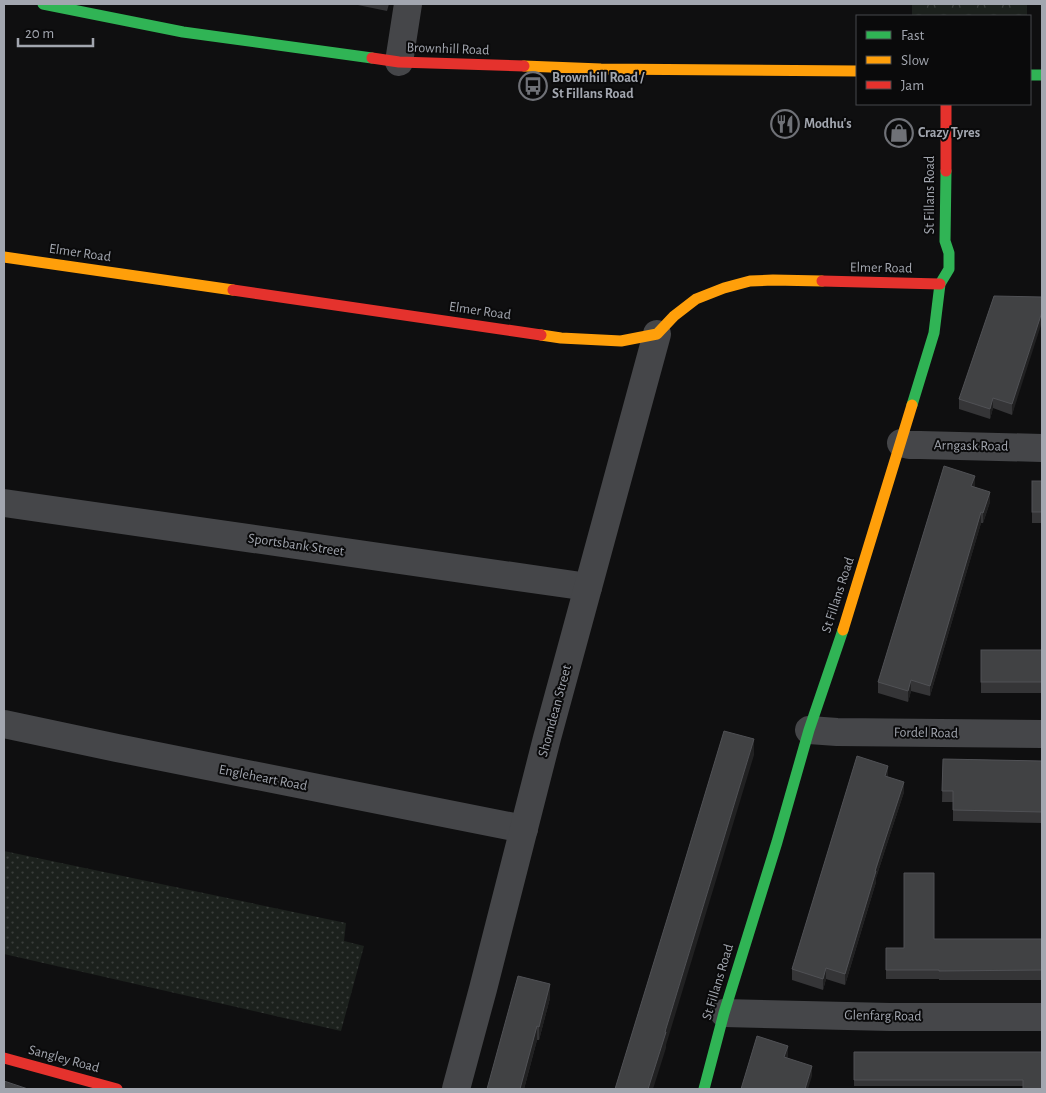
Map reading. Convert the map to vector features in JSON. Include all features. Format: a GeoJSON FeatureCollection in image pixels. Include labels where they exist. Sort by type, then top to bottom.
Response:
{"type":"FeatureCollection","features":[{"type":"Feature","properties":{"kind":"main road","name":"Brownhill Road"},"geometry":{"type":"LineString","coordinates":[[43,4],[183,32],[399,62],[601,69],[856,71]]}},
{"type":"Feature","properties":{"kind":"main road","name":"St Fillans Road"},"geometry":{"type":"LineString","coordinates":[[704,1089],[724,1013],[809,730],[853,599],[934,333],[940,284],[948,269],[948,253],[945,241],[946,105]]}},
{"type":"Feature","properties":{"kind":"main road","name":"Elmer Road"},"geometry":{"type":"LineString","coordinates":[[4,257],[561,338],[621,341],[656,334],[674,316],[696,299],[724,288],[750,281],[940,284]]}},
{"type":"Feature","properties":{"kind":"main road","name":"Sangley Road"},"geometry":{"type":"LineString","coordinates":[[4,1058],[117,1089]]}},
{"type":"Feature","properties":{"kind":"street"},"geometry":{"type":"LineString","coordinates":[[399,62],[408,4]]}},
{"type":"Feature","properties":{"kind":"street","name":"Shorndean Street"},"geometry":{"type":"LineString","coordinates":[[456,1089],[656,334]]}},
{"type":"Feature","properties":{"kind":"street","name":"Arngask Road"},"geometry":{"type":"LineString","coordinates":[[901,442],[915,445],[1042,448]]}},
{"type":"Feature","properties":{"kind":"street","name":"Sportsbank Street"},"geometry":{"type":"LineString","coordinates":[[4,503],[588,587]]}},
{"type":"Feature","properties":{"kind":"street","name":"Engleheart Road"},"geometry":{"type":"LineString","coordinates":[[4,724],[524,829]]}},
{"type":"Feature","properties":{"kind":"street","name":"Fordel Road"},"geometry":{"type":"LineString","coordinates":[[809,730],[837,732],[1042,734]]}},
{"type":"Feature","properties":{"kind":"street","name":"Glenfarg Road"},"geometry":{"type":"LineString","coordinates":[[724,1013],[890,1017],[1042,1017]]}},
{"type":"Feature","properties":{"kind":"green space"},"geometry":{"type":"Polygon","coordinates":[[[912,4],[1027,4],[1027,15],[912,15],[912,4]]]}},
{"type":"Feature","properties":{"kind":"green space"},"geometry":{"type":"Polygon","coordinates":[[[4,851],[346,923],[344,941],[364,946],[341,1031],[4,954],[4,851]]]}},
{"type":"Feature","properties":{"kind":"building"},"geometry":{"type":"Polygon","coordinates":[[[994,296],[1042,297],[1042,312],[1012,404],[993,398],[990,409],[959,399],[994,296]]]}},
{"type":"Feature","properties":{"kind":"building"},"geometry":{"type":"Polygon","coordinates":[[[944,466],[975,476],[971,486],[990,492],[983,513],[981,512],[930,686],[911,680],[908,691],[878,682],[944,466]]]}},
{"type":"Feature","properties":{"kind":"building"},"geometry":{"type":"Polygon","coordinates":[[[1032,481],[1042,481],[1042,512],[1032,512],[1032,481]]]}},
{"type":"Feature","properties":{"kind":"building"},"geometry":{"type":"Polygon","coordinates":[[[981,650],[1042,650],[1042,682],[981,682],[981,650]]]}},
{"type":"Feature","properties":{"kind":"building"},"geometry":{"type":"Polygon","coordinates":[[[724,731],[754,739],[666,1032],[648,1089],[615,1089],[680,877],[724,731]]]}},
{"type":"Feature","properties":{"kind":"building"},"geometry":{"type":"Polygon","coordinates":[[[857,756],[888,766],[885,776],[904,782],[875,871],[845,974],[826,968],[823,979],[792,969],[857,756]]]}},
{"type":"Feature","properties":{"kind":"building"},"geometry":{"type":"Polygon","coordinates":[[[943,759],[1042,761],[1042,812],[953,810],[953,791],[942,791],[943,759]]]}},
{"type":"Feature","properties":{"kind":"building"},"geometry":{"type":"Polygon","coordinates":[[[904,873],[934,873],[934,939],[1042,939],[1042,970],[886,970],[886,948],[904,948],[904,873]]]}},
{"type":"Feature","properties":{"kind":"building"},"geometry":{"type":"Polygon","coordinates":[[[518,976],[550,984],[539,1027],[537,1026],[520,1089],[487,1089],[518,976]]]}},
{"type":"Feature","properties":{"kind":"building"},"geometry":{"type":"Polygon","coordinates":[[[757,1036],[788,1046],[784,1057],[812,1066],[805,1089],[741,1089],[757,1036]]]}},
{"type":"Feature","properties":{"kind":"building"},"geometry":{"type":"Polygon","coordinates":[[[854,1052],[1042,1052],[1042,1089],[1023,1089],[1023,1080],[854,1080],[854,1052]]]}},
{"type":"Feature","properties":{"kind":"building"},"geometry":{"type":"Polygon","coordinates":[[[4,1081],[28,1089],[4,1089],[4,1081]]]}},
{"type":"Feature","properties":{"kind":"traffic: fast"},"geometry":{"type":"LineString","coordinates":[[43,4],[183,32],[372,58]]}},
{"type":"Feature","properties":{"kind":"traffic: fast"},"geometry":{"type":"LineString","coordinates":[[1031,75],[1042,75]]}},
{"type":"Feature","properties":{"kind":"traffic: fast"},"geometry":{"type":"LineString","coordinates":[[912,405],[934,333],[940,284],[949,269],[949,253],[945,241],[946,171]]}},
{"type":"Feature","properties":{"kind":"traffic: fast"},"geometry":{"type":"LineString","coordinates":[[704,1089],[724,1013],[777,842],[809,730],[843,630]]}},
{"type":"Feature","properties":{"kind":"traffic: slow"},"geometry":{"type":"LineString","coordinates":[[524,66],[601,69],[856,71]]}},
{"type":"Feature","properties":{"kind":"traffic: slow"},"geometry":{"type":"LineString","coordinates":[[4,257],[233,290]]}},
{"type":"Feature","properties":{"kind":"traffic: slow"},"geometry":{"type":"LineString","coordinates":[[541,335],[621,341],[657,334],[674,316],[696,299],[724,288],[750,281],[822,281]]}},
{"type":"Feature","properties":{"kind":"traffic: slow"},"geometry":{"type":"LineString","coordinates":[[843,630],[912,405]]}},
{"type":"Feature","properties":{"kind":"traffic: jam"},"geometry":{"type":"LineString","coordinates":[[372,58],[399,62],[524,66]]}},
{"type":"Feature","properties":{"kind":"traffic: jam"},"geometry":{"type":"LineString","coordinates":[[946,105],[946,171]]}},
{"type":"Feature","properties":{"kind":"traffic: jam"},"geometry":{"type":"LineString","coordinates":[[822,281],[940,284]]}},
{"type":"Feature","properties":{"kind":"traffic: jam"},"geometry":{"type":"LineString","coordinates":[[233,290],[541,335]]}},
{"type":"Feature","properties":{"kind":"traffic: jam"},"geometry":{"type":"LineString","coordinates":[[4,1058],[117,1089]]}},
{"type":"Feature","properties":{"kind":"place","name":"Brownhill Road / St Fillans Road"},"geometry":{"type":"Point","coordinates":[533,86]}},
{"type":"Feature","properties":{"kind":"place","name":"Modhu's"},"geometry":{"type":"Point","coordinates":[785,124]}},
{"type":"Feature","properties":{"kind":"place","name":"Crazy Tyres"},"geometry":{"type":"Point","coordinates":[899,133]}}]}
